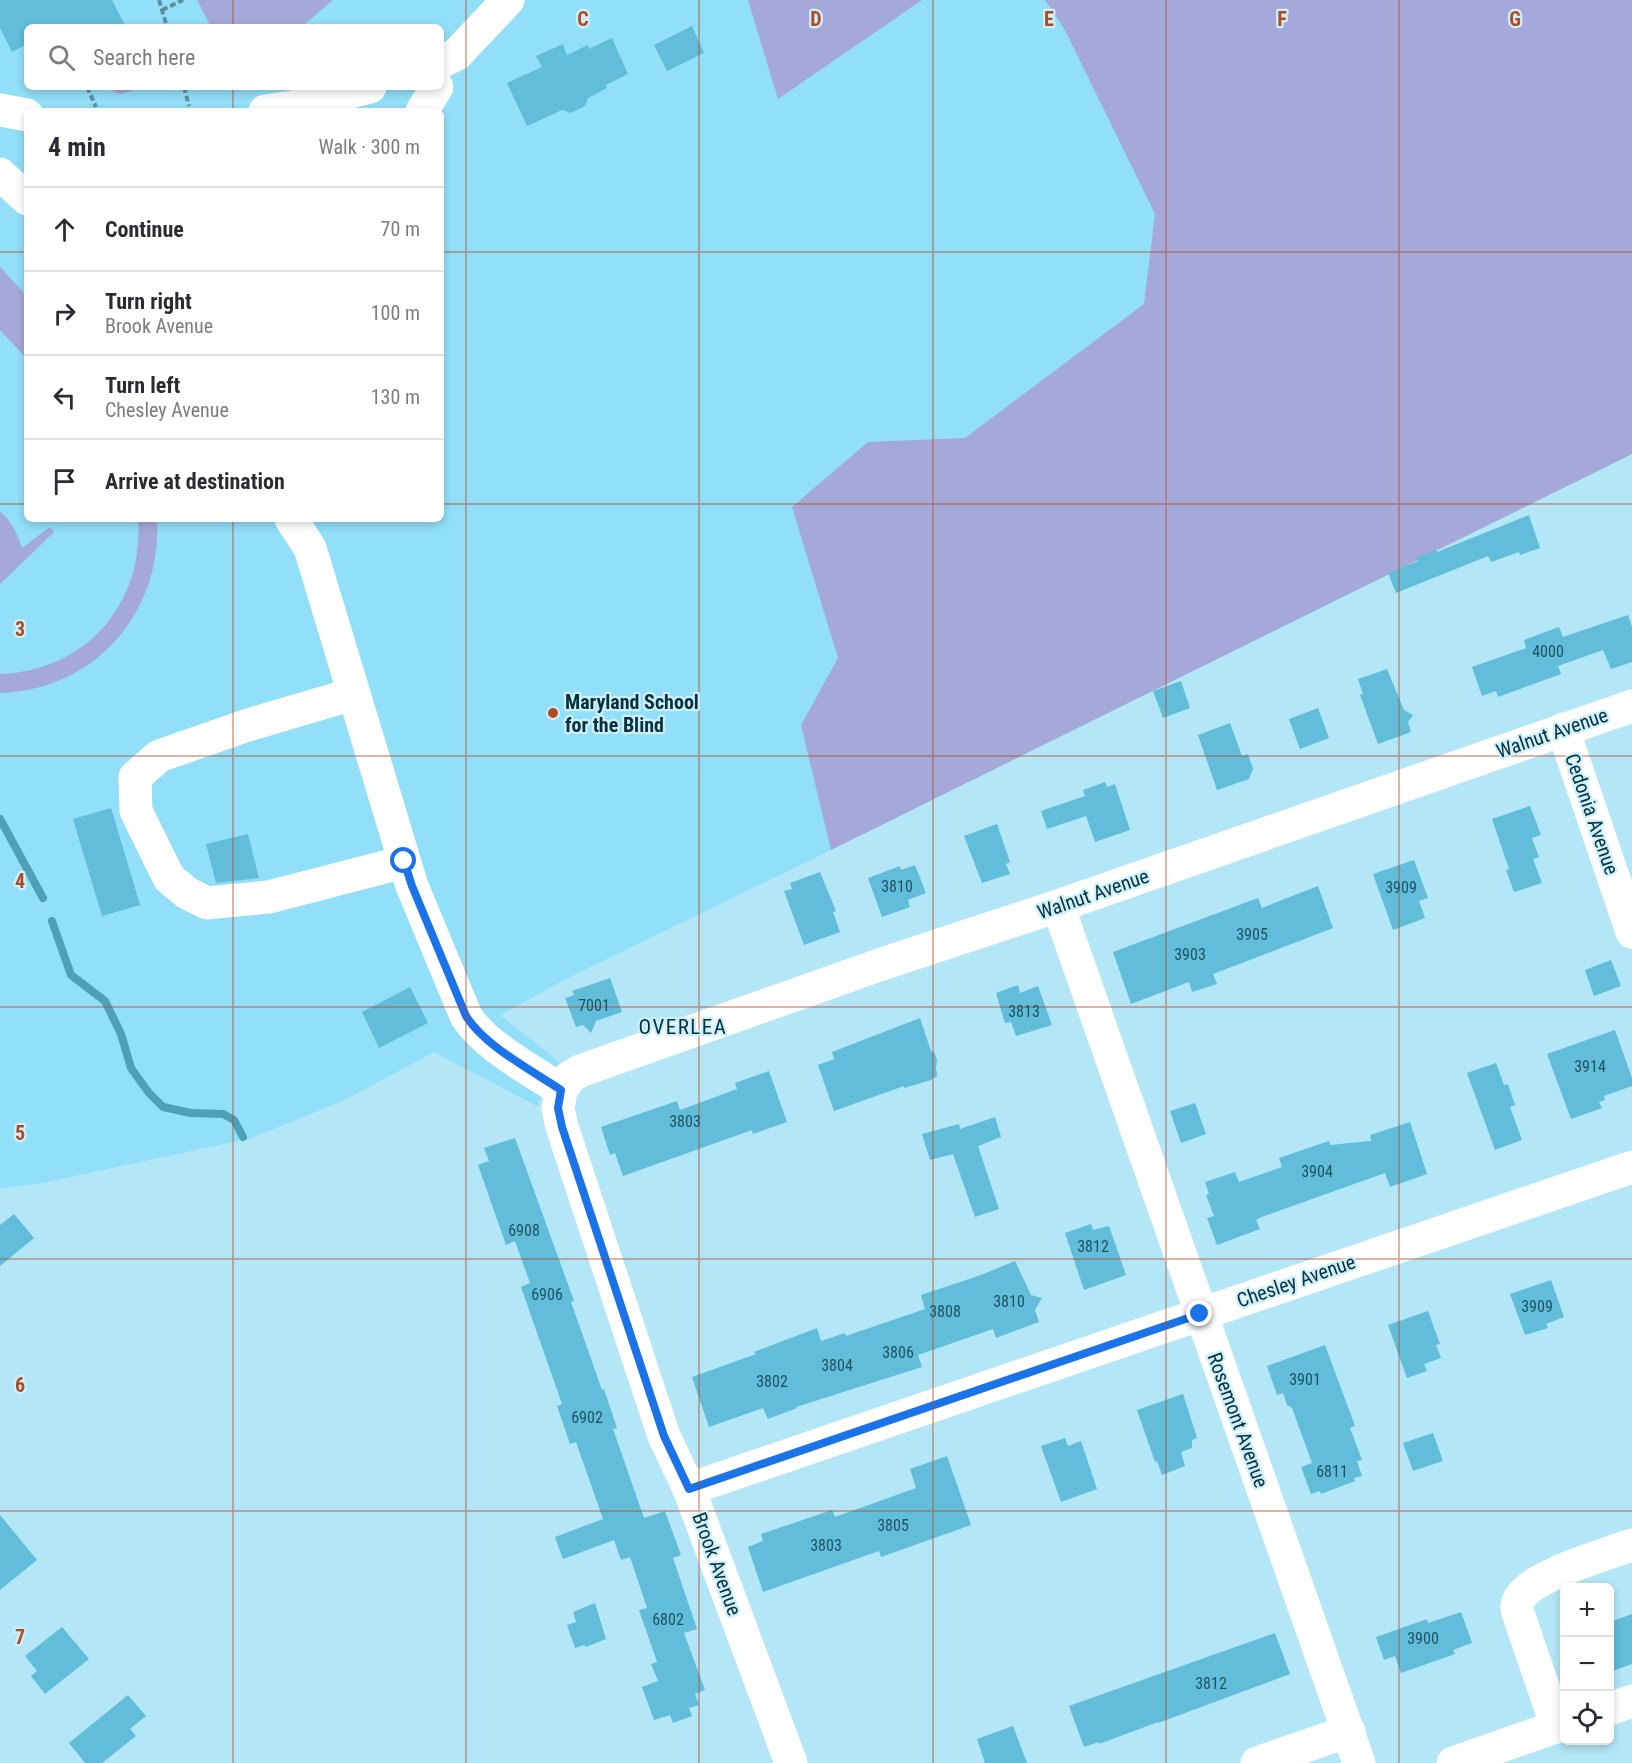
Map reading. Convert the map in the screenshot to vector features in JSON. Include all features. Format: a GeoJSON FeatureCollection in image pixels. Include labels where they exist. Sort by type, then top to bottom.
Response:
{"type":"FeatureCollection","features":[{"type":"Feature","properties":{"kind":"street"},"geometry":{"type":"LineString","coordinates":[[446,65],[508,0]]}},
{"type":"Feature","properties":{"kind":"street"},"geometry":{"type":"LineString","coordinates":[[285,108],[358,90]]}},
{"type":"Feature","properties":{"kind":"street"},"geometry":{"type":"LineString","coordinates":[[424,108],[435,90]]}},
{"type":"Feature","properties":{"kind":"street"},"geometry":{"type":"LineString","coordinates":[[0,111],[24,115]]}},
{"type":"Feature","properties":{"kind":"street"},"geometry":{"type":"LineString","coordinates":[[0,174],[24,196]]}},
{"type":"Feature","properties":{"kind":"street"},"geometry":{"type":"LineString","coordinates":[[295,522],[310,533],[353,694],[412,886],[466,1016],[474,1028],[561,1090]]}},
{"type":"Feature","properties":{"kind":"street"},"geometry":{"type":"LineString","coordinates":[[353,694],[248,725],[159,756],[135,777],[136,811],[169,878],[188,893],[207,903],[269,897],[404,861]]}},
{"type":"Feature","properties":{"kind":"street","name":"Walnut Avenue"},"geometry":{"type":"LineString","coordinates":[[561,1090],[570,1077],[580,1071],[629,1053],[882,963],[1058,906],[1632,706]]}},
{"type":"Feature","properties":{"kind":"street","name":"Cedonia Avenue"},"geometry":{"type":"LineString","coordinates":[[1563,729],[1632,933]]}},
{"type":"Feature","properties":{"kind":"street","name":"Rosemont Avenue"},"geometry":{"type":"LineString","coordinates":[[1058,906],[1359,1763]]}},
{"type":"Feature","properties":{"kind":"street","name":"Brook Avenue"},"geometry":{"type":"LineString","coordinates":[[561,1090],[558,1108],[562,1127],[664,1436],[689,1489],[791,1763]]}},
{"type":"Feature","properties":{"kind":"street","name":"Chesley Avenue"},"geometry":{"type":"LineString","coordinates":[[689,1489],[1632,1167]]}},
{"type":"Feature","properties":{"kind":"street"},"geometry":{"type":"LineString","coordinates":[[1560,1723],[1520,1619],[1516,1606],[1519,1598],[1541,1579],[1632,1545]]}},
{"type":"Feature","properties":{"kind":"street"},"geometry":{"type":"LineString","coordinates":[[1614,1708],[1632,1701]]}},
{"type":"Feature","properties":{"kind":"street"},"geometry":{"type":"LineString","coordinates":[[1453,1763],[1560,1726]]}},
{"type":"Feature","properties":{"kind":"street"},"geometry":{"type":"LineString","coordinates":[[1257,1763],[1349,1731]]}},
{"type":"Feature","properties":{"kind":"path"},"geometry":{"type":"LineString","coordinates":[[159,0],[166,24]]}},
{"type":"Feature","properties":{"kind":"path"},"geometry":{"type":"LineString","coordinates":[[162,10],[183,0]]}},
{"type":"Feature","properties":{"kind":"path"},"geometry":{"type":"LineString","coordinates":[[88,90],[96,107]]}},
{"type":"Feature","properties":{"kind":"path"},"geometry":{"type":"LineString","coordinates":[[185,90],[189,106]]}},
{"type":"Feature","properties":{"kind":"shaded area","name":"Maryland School for the Blind"},"geometry":{"type":"Polygon","coordinates":[[[0,0],[1632,0],[1381,575],[831,850],[566,979],[500,1015],[559,1062],[537,1106],[434,1052],[345,1100],[251,1138],[38,1184],[0,1188],[0,0]]]}},
{"type":"Feature","properties":{"kind":"shaded area"},"geometry":{"type":"Polygon","coordinates":[[[197,0],[333,0],[306,24],[209,24],[197,0]]]}},
{"type":"Feature","properties":{"kind":"shaded area"},"geometry":{"type":"Polygon","coordinates":[[[748,0],[922,0],[778,99],[748,0]]]}},
{"type":"Feature","properties":{"kind":"shaded area"},"geometry":{"type":"Polygon","coordinates":[[[1045,0],[1632,0],[1632,454],[831,850],[801,725],[838,658],[792,507],[868,442],[965,438],[1144,304],[1155,214],[1065,30],[1045,0]]]}},
{"type":"Feature","properties":{"kind":"shaded area"},"geometry":{"type":"Polygon","coordinates":[[[111,90],[134,90],[120,94],[111,90]]]}},
{"type":"Feature","properties":{"kind":"shaded area"},"geometry":{"type":"Polygon","coordinates":[[[0,267],[24,293],[24,356],[0,330],[0,267]]]}},
{"type":"Feature","properties":{"kind":"shaded area"},"geometry":{"type":"Polygon","coordinates":[[[0,511],[14,528],[22,548],[50,527],[54,532],[0,584],[0,511]]]}},
{"type":"Feature","properties":{"kind":"shaded area"},"geometry":{"type":"Polygon","coordinates":[[[138,522],[157,522],[156,553],[148,585],[135,615],[116,640],[93,661],[65,678],[34,689],[0,693],[0,674],[31,670],[59,660],[83,646],[104,627],[120,605],[131,579],[137,550],[138,522]]]}},
{"type":"Feature","properties":{"kind":"building"},"geometry":{"type":"Polygon","coordinates":[[[0,0],[112,0],[124,24],[24,24],[24,46],[12,52],[0,28],[0,0]]]}},
{"type":"Feature","properties":{"kind":"building"},"geometry":{"type":"Polygon","coordinates":[[[692,26],[704,53],[667,71],[654,45],[692,26]]]}},
{"type":"Feature","properties":{"kind":"building"},"geometry":{"type":"Polygon","coordinates":[[[612,38],[628,74],[606,85],[607,88],[588,98],[585,106],[571,113],[562,110],[527,126],[507,83],[542,67],[536,56],[563,44],[567,55],[588,45],[589,49],[612,38]]]}},
{"type":"Feature","properties":{"kind":"building"},"geometry":{"type":"Polygon","coordinates":[[[1529,515],[1540,548],[1520,555],[1519,552],[1491,562],[1488,556],[1396,593],[1388,573],[1418,561],[1416,558],[1436,550],[1437,552],[1529,515]]]}},
{"type":"Feature","properties":{"kind":"building"},"geometry":{"type":"Polygon","coordinates":[[[1628,615],[1632,627],[1632,662],[1611,669],[1603,650],[1558,666],[1561,674],[1498,697],[1496,691],[1482,696],[1472,667],[1526,648],[1524,640],[1559,627],[1563,637],[1628,615]]]}},
{"type":"Feature","properties":{"kind":"building"},"geometry":{"type":"Polygon","coordinates":[[[1387,669],[1404,710],[1413,715],[1408,722],[1411,732],[1378,744],[1360,695],[1363,694],[1358,679],[1387,669]]]}},
{"type":"Feature","properties":{"kind":"building"},"geometry":{"type":"Polygon","coordinates":[[[1181,681],[1190,708],[1163,718],[1153,691],[1181,681]]]}},
{"type":"Feature","properties":{"kind":"building"},"geometry":{"type":"Polygon","coordinates":[[[1318,708],[1329,738],[1300,749],[1289,719],[1318,708]]]}},
{"type":"Feature","properties":{"kind":"building"},"geometry":{"type":"Polygon","coordinates":[[[1230,723],[1242,756],[1248,754],[1253,769],[1249,779],[1217,790],[1198,735],[1230,723]]]}},
{"type":"Feature","properties":{"kind":"building"},"geometry":{"type":"Polygon","coordinates":[[[1105,782],[1107,787],[1115,784],[1130,830],[1095,842],[1086,816],[1047,829],[1041,811],[1085,796],[1083,790],[1105,782]]]}},
{"type":"Feature","properties":{"kind":"building"},"geometry":{"type":"Polygon","coordinates":[[[1530,806],[1541,835],[1532,838],[1539,857],[1533,859],[1542,883],[1514,892],[1506,870],[1509,869],[1492,819],[1530,806]]]}},
{"type":"Feature","properties":{"kind":"building"},"geometry":{"type":"Polygon","coordinates":[[[111,808],[140,905],[102,916],[73,819],[111,808]]]}},
{"type":"Feature","properties":{"kind":"building"},"geometry":{"type":"Polygon","coordinates":[[[997,824],[1010,862],[1006,864],[1010,874],[982,883],[964,836],[997,824]]]}},
{"type":"Feature","properties":{"kind":"building"},"geometry":{"type":"Polygon","coordinates":[[[248,834],[259,878],[216,883],[206,844],[248,834]]]}},
{"type":"Feature","properties":{"kind":"building"},"geometry":{"type":"Polygon","coordinates":[[[1414,860],[1428,898],[1419,901],[1425,918],[1393,930],[1373,874],[1414,860]]]}},
{"type":"Feature","properties":{"kind":"building"},"geometry":{"type":"Polygon","coordinates":[[[915,865],[926,893],[908,900],[910,907],[882,917],[868,878],[900,866],[901,870],[915,865]]]}},
{"type":"Feature","properties":{"kind":"building"},"geometry":{"type":"Polygon","coordinates":[[[820,872],[836,911],[833,912],[840,932],[804,945],[784,891],[792,889],[790,883],[820,872]]]}},
{"type":"Feature","properties":{"kind":"building"},"geometry":{"type":"Polygon","coordinates":[[[1318,886],[1333,928],[1213,974],[1217,984],[1192,992],[1189,982],[1131,1004],[1113,952],[1258,898],[1262,908],[1318,886]]]}},
{"type":"Feature","properties":{"kind":"building"},"geometry":{"type":"Polygon","coordinates":[[[1611,960],[1621,986],[1594,996],[1585,970],[1611,960]]]}},
{"type":"Feature","properties":{"kind":"building"},"geometry":{"type":"Polygon","coordinates":[[[610,978],[622,1012],[596,1021],[591,1033],[583,1025],[576,1027],[565,998],[574,995],[572,991],[610,978]]]}},
{"type":"Feature","properties":{"kind":"building"},"geometry":{"type":"Polygon","coordinates":[[[1018,985],[1020,993],[1038,986],[1052,1025],[1016,1036],[1011,1022],[1005,1023],[996,993],[1018,985]]]}},
{"type":"Feature","properties":{"kind":"building"},"geometry":{"type":"Polygon","coordinates":[[[410,987],[428,1023],[379,1048],[362,1012],[410,987]]]}},
{"type":"Feature","properties":{"kind":"building"},"geometry":{"type":"Polygon","coordinates":[[[920,1018],[931,1051],[934,1052],[937,1060],[937,1076],[931,1080],[904,1088],[904,1086],[834,1111],[818,1065],[834,1059],[832,1052],[920,1018]]]}},
{"type":"Feature","properties":{"kind":"building"},"geometry":{"type":"Polygon","coordinates":[[[1615,1030],[1632,1078],[1632,1086],[1604,1096],[1605,1100],[1599,1102],[1602,1108],[1571,1119],[1547,1054],[1615,1030]]]}},
{"type":"Feature","properties":{"kind":"building"},"geometry":{"type":"Polygon","coordinates":[[[1496,1063],[1504,1085],[1508,1084],[1515,1105],[1510,1107],[1522,1140],[1495,1150],[1467,1073],[1496,1063]]]}},
{"type":"Feature","properties":{"kind":"building"},"geometry":{"type":"Polygon","coordinates":[[[769,1071],[787,1122],[753,1134],[752,1130],[623,1176],[615,1153],[610,1155],[601,1127],[677,1101],[680,1110],[737,1089],[735,1083],[769,1071]]]}},
{"type":"Feature","properties":{"kind":"building"},"geometry":{"type":"Polygon","coordinates":[[[1195,1103],[1206,1134],[1181,1143],[1170,1111],[1195,1103]]]}},
{"type":"Feature","properties":{"kind":"building"},"geometry":{"type":"Polygon","coordinates":[[[995,1117],[1001,1137],[978,1146],[999,1209],[975,1217],[953,1154],[930,1160],[922,1134],[959,1124],[960,1129],[995,1117]]]}},
{"type":"Feature","properties":{"kind":"building"},"geometry":{"type":"Polygon","coordinates":[[[1410,1122],[1427,1174],[1390,1187],[1385,1173],[1259,1218],[1256,1220],[1260,1229],[1217,1245],[1207,1218],[1214,1216],[1206,1195],[1209,1194],[1205,1182],[1235,1172],[1239,1182],[1282,1167],[1279,1158],[1329,1141],[1330,1145],[1371,1141],[1370,1135],[1410,1122]]]}},
{"type":"Feature","properties":{"kind":"building"},"geometry":{"type":"Polygon","coordinates":[[[515,1138],[574,1301],[571,1302],[602,1390],[604,1389],[617,1428],[613,1429],[644,1518],[665,1511],[681,1555],[673,1558],[697,1629],[684,1633],[705,1690],[695,1694],[699,1705],[689,1708],[692,1716],[673,1723],[670,1715],[654,1720],[642,1687],[658,1681],[651,1664],[657,1662],[639,1610],[647,1608],[630,1557],[621,1560],[614,1540],[563,1559],[555,1537],[603,1519],[576,1442],[570,1444],[557,1406],[562,1404],[521,1287],[530,1283],[515,1241],[506,1245],[478,1165],[489,1161],[484,1148],[515,1138]]]}},
{"type":"Feature","properties":{"kind":"building"},"geometry":{"type":"Polygon","coordinates":[[[14,1214],[34,1238],[0,1266],[0,1225],[14,1214]]]}},
{"type":"Feature","properties":{"kind":"building"},"geometry":{"type":"Polygon","coordinates":[[[1091,1224],[1093,1230],[1109,1226],[1126,1275],[1084,1290],[1065,1233],[1091,1224]]]}},
{"type":"Feature","properties":{"kind":"building"},"geometry":{"type":"Polygon","coordinates":[[[1015,1261],[1031,1295],[1042,1298],[1035,1310],[1039,1322],[996,1338],[993,1329],[918,1355],[922,1367],[796,1407],[768,1419],[763,1408],[709,1427],[692,1377],[756,1354],[754,1352],[817,1328],[821,1341],[845,1333],[846,1336],[925,1309],[921,1295],[1015,1261]]]}},
{"type":"Feature","properties":{"kind":"building"},"geometry":{"type":"Polygon","coordinates":[[[1551,1280],[1564,1317],[1546,1324],[1548,1328],[1525,1335],[1510,1294],[1551,1280]]]}},
{"type":"Feature","properties":{"kind":"building"},"geometry":{"type":"Polygon","coordinates":[[[1428,1311],[1440,1344],[1436,1345],[1441,1358],[1424,1364],[1427,1371],[1407,1378],[1388,1325],[1428,1311]]]}},
{"type":"Feature","properties":{"kind":"building"},"geometry":{"type":"Polygon","coordinates":[[[1325,1345],[1355,1426],[1350,1428],[1362,1460],[1357,1461],[1362,1476],[1321,1494],[1320,1491],[1311,1494],[1301,1467],[1312,1463],[1292,1408],[1287,1405],[1283,1393],[1277,1395],[1267,1366],[1325,1345]]]}},
{"type":"Feature","properties":{"kind":"building"},"geometry":{"type":"Polygon","coordinates":[[[1183,1394],[1197,1438],[1192,1440],[1192,1448],[1181,1452],[1185,1466],[1162,1475],[1157,1461],[1155,1462],[1137,1410],[1183,1394]]]}},
{"type":"Feature","properties":{"kind":"building"},"geometry":{"type":"Polygon","coordinates":[[[1433,1433],[1443,1461],[1413,1471],[1403,1443],[1433,1433]]]}},
{"type":"Feature","properties":{"kind":"building"},"geometry":{"type":"Polygon","coordinates":[[[1065,1438],[1068,1446],[1081,1441],[1097,1489],[1061,1502],[1041,1446],[1065,1438]]]}},
{"type":"Feature","properties":{"kind":"building"},"geometry":{"type":"Polygon","coordinates":[[[947,1456],[971,1525],[881,1557],[879,1551],[763,1592],[748,1547],[763,1541],[761,1534],[832,1510],[835,1517],[916,1488],[910,1469],[947,1456]]]}},
{"type":"Feature","properties":{"kind":"building"},"geometry":{"type":"Polygon","coordinates":[[[0,1515],[37,1560],[0,1590],[0,1515]]]}},
{"type":"Feature","properties":{"kind":"building"},"geometry":{"type":"Polygon","coordinates":[[[595,1603],[606,1639],[586,1647],[584,1645],[575,1648],[567,1625],[576,1622],[573,1612],[595,1603]]]}},
{"type":"Feature","properties":{"kind":"building"},"geometry":{"type":"Polygon","coordinates":[[[1461,1612],[1472,1643],[1453,1650],[1455,1654],[1401,1673],[1395,1656],[1384,1660],[1376,1637],[1427,1619],[1428,1623],[1461,1612]]]}},
{"type":"Feature","properties":{"kind":"building"},"geometry":{"type":"Polygon","coordinates":[[[1632,1614],[1632,1664],[1614,1671],[1614,1637],[1614,1621],[1632,1614]]]}},
{"type":"Feature","properties":{"kind":"building"},"geometry":{"type":"Polygon","coordinates":[[[62,1627],[89,1659],[45,1694],[31,1676],[37,1671],[25,1656],[62,1627]]]}},
{"type":"Feature","properties":{"kind":"building"},"geometry":{"type":"Polygon","coordinates":[[[1275,1633],[1290,1674],[1099,1744],[1099,1742],[1084,1747],[1069,1706],[1275,1633]]]}},
{"type":"Feature","properties":{"kind":"building"},"geometry":{"type":"Polygon","coordinates":[[[128,1695],[146,1716],[130,1729],[136,1736],[102,1763],[85,1763],[69,1743],[128,1695]]]}},
{"type":"Feature","properties":{"kind":"building"},"geometry":{"type":"Polygon","coordinates":[[[1013,1726],[1027,1763],[985,1763],[977,1739],[1013,1726]]]}},
{"type":"Feature","properties":{"kind":"waterway"},"geometry":{"type":"LineString","coordinates":[[0,819],[43,898]]}},
{"type":"Feature","properties":{"kind":"waterway"},"geometry":{"type":"LineString","coordinates":[[52,921],[71,975],[105,1001],[121,1034],[131,1068],[149,1093],[163,1107],[191,1113],[223,1114],[234,1120],[243,1137]]}},
{"type":"Feature","properties":{"kind":"place","name":"Maryland School for the Blind"},"geometry":{"type":"Point","coordinates":[553,713]}},
{"type":"Feature","properties":{"kind":"district","name":"OVERLEA"},"geometry":{"type":"Point","coordinates":[683,1027]}},
{"type":"Feature","properties":{"kind":"route"},"geometry":{"type":"LineString","coordinates":[[404,861],[412,886],[466,1016],[474,1028],[561,1090],[558,1108],[562,1127],[664,1436],[689,1489],[1200,1314]]}}]}
